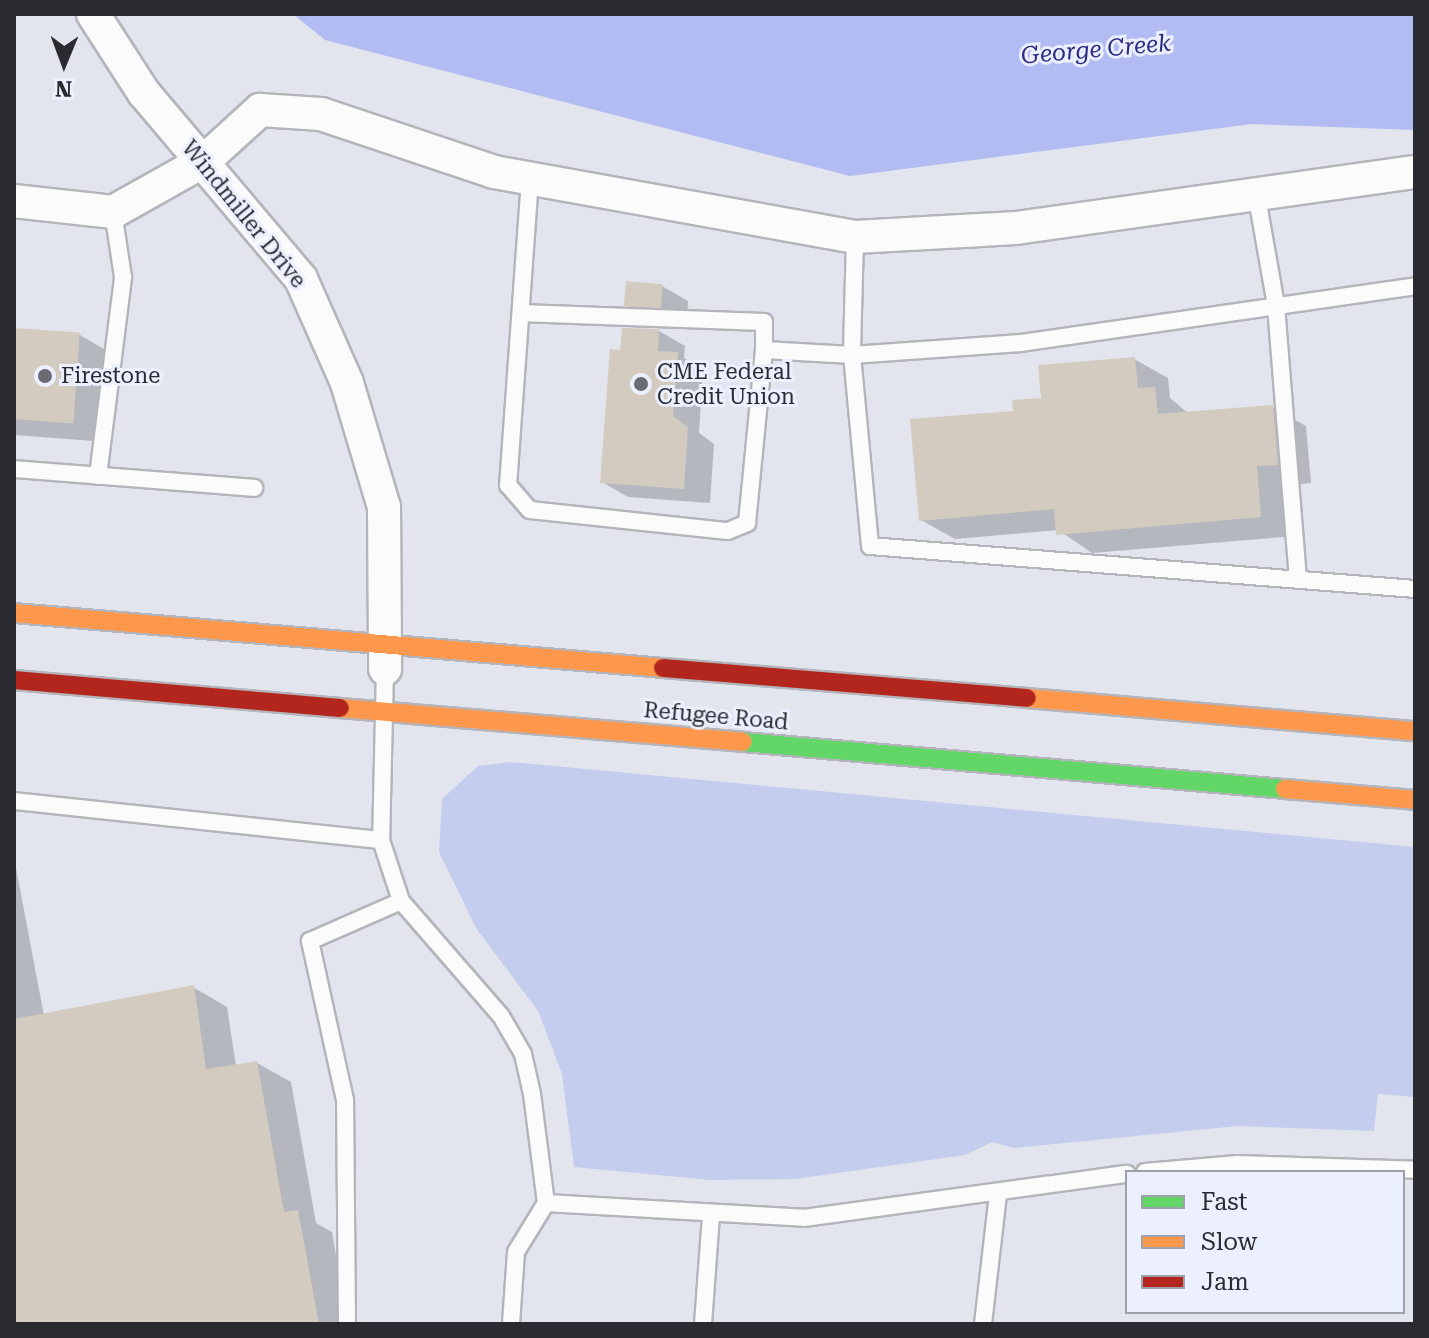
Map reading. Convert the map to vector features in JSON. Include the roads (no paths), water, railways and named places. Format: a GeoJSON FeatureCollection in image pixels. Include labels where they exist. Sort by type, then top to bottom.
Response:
{"type":"FeatureCollection","features":[{"type":"Feature","properties":{"kind":"main road","name":"Refugee Road"},"geometry":{"type":"LineString","coordinates":[[14,613],[385,657],[1415,731]]}},
{"type":"Feature","properties":{"kind":"main road","name":"Refugee Road"},"geometry":{"type":"LineString","coordinates":[[14,680],[383,715],[1415,800]]}},
{"type":"Feature","properties":{"kind":"street","name":"Windmiller Drive"},"geometry":{"type":"LineString","coordinates":[[93,14],[144,93],[301,279],[347,383],[384,507],[385,657]]}},
{"type":"Feature","properties":{"kind":"street"},"geometry":{"type":"LineString","coordinates":[[14,201],[113,212],[204,161],[260,110],[321,114],[494,172],[855,237],[1016,228],[1415,172]]}},
{"type":"Feature","properties":{"kind":"lane"},"geometry":{"type":"LineString","coordinates":[[521,313],[764,322],[747,523],[728,531],[530,510],[508,485],[530,179]]}},
{"type":"Feature","properties":{"kind":"lane"},"geometry":{"type":"LineString","coordinates":[[1256,192],[1276,306],[1298,580]]}},
{"type":"Feature","properties":{"kind":"lane"},"geometry":{"type":"LineString","coordinates":[[98,476],[123,277],[113,212]]}},
{"type":"Feature","properties":{"kind":"lane"},"geometry":{"type":"LineString","coordinates":[[855,237],[852,355],[870,546],[1415,589]]}},
{"type":"Feature","properties":{"kind":"lane"},"geometry":{"type":"LineString","coordinates":[[764,350],[852,355],[1021,343],[1415,286]]}},
{"type":"Feature","properties":{"kind":"lane"},"geometry":{"type":"LineString","coordinates":[[14,469],[254,488]]}},
{"type":"Feature","properties":{"kind":"lane"},"geometry":{"type":"LineString","coordinates":[[385,657],[381,840],[401,901],[501,1016],[523,1054],[546,1203],[516,1252],[511,1324]]}},
{"type":"Feature","properties":{"kind":"lane"},"geometry":{"type":"LineString","coordinates":[[14,801],[381,840]]}},
{"type":"Feature","properties":{"kind":"lane"},"geometry":{"type":"LineString","coordinates":[[347,1324],[345,1100],[310,941],[401,901]]}},
{"type":"Feature","properties":{"kind":"lane"},"geometry":{"type":"LineString","coordinates":[[1168,1170],[1238,1164],[1415,1170]]}},
{"type":"Feature","properties":{"kind":"lane"},"geometry":{"type":"LineString","coordinates":[[546,1203],[711,1215],[804,1218],[1125,1174]]}},
{"type":"Feature","properties":{"kind":"lane"},"geometry":{"type":"LineString","coordinates":[[983,1324],[998,1194]]}},
{"type":"Feature","properties":{"kind":"lane"},"geometry":{"type":"LineString","coordinates":[[703,1324],[711,1215]]}},
{"type":"Feature","properties":{"kind":"water","name":"George Creek"},"geometry":{"type":"Polygon","coordinates":[[[293,14],[1415,14],[1415,130],[1252,124],[850,176],[325,40],[293,14]]]}},
{"type":"Feature","properties":{"kind":"place","name":"Firestone"},"geometry":{"type":"Point","coordinates":[45,376]}},
{"type":"Feature","properties":{"kind":"place","name":"CME Federal Credit Union"},"geometry":{"type":"Point","coordinates":[641,384]}}]}
